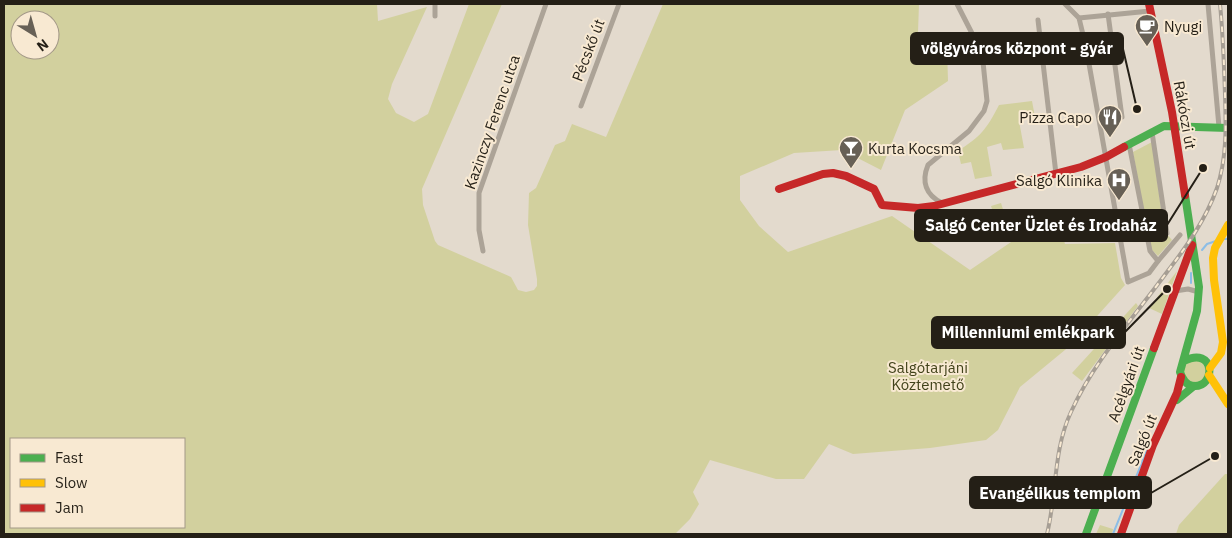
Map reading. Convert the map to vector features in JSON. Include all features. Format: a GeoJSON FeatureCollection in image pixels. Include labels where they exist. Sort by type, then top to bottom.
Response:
{"type":"FeatureCollection","features":[{"type":"Feature","properties":{"kind":"main road","name":"Rákóczi út"},"geometry":{"type":"LineString","coordinates":[[1150,7],[1174,126],[1199,292],[1195,320]]}},
{"type":"Feature","properties":{"kind":"main road"},"geometry":{"type":"LineString","coordinates":[[779,189],[823,174],[833,173],[846,176],[874,189],[882,205],[926,207],[945,204],[1056,175],[1106,157],[1164,126],[1228,128]]}},
{"type":"Feature","properties":{"kind":"main road"},"geometry":{"type":"LineString","coordinates":[[1168,412],[1179,398],[1206,382],[1209,371],[1222,350],[1212,266],[1215,248],[1228,225]]}},
{"type":"Feature","properties":{"kind":"main road","name":"Acélgyári út"},"geometry":{"type":"LineString","coordinates":[[1086,534],[1192,244]]}},
{"type":"Feature","properties":{"kind":"main road"},"geometry":{"type":"LineString","coordinates":[[1195,320],[1194,343],[1228,404]]}},
{"type":"Feature","properties":{"kind":"main road"},"geometry":{"type":"LineString","coordinates":[[1195,320],[1184,361],[1180,367],[1181,377],[1188,384],[1214,392],[1228,404]]}},
{"type":"Feature","properties":{"kind":"main road"},"geometry":{"type":"LineString","coordinates":[[1184,361],[1190,357],[1201,358],[1212,355],[1218,349],[1221,331]]}},
{"type":"Feature","properties":{"kind":"main road","name":"Salgó út"},"geometry":{"type":"LineString","coordinates":[[1121,534],[1153,445],[1178,392],[1181,377]]}},
{"type":"Feature","properties":{"kind":"street"},"geometry":{"type":"LineString","coordinates":[[435,4],[435,16]]}},
{"type":"Feature","properties":{"kind":"street","name":"Kazinczy Ferenc utca"},"geometry":{"type":"LineString","coordinates":[[483,251],[479,230],[479,194],[546,4]]}},
{"type":"Feature","properties":{"kind":"street","name":"Pécskő út"},"geometry":{"type":"LineString","coordinates":[[581,106],[619,4]]}},
{"type":"Feature","properties":{"kind":"street"},"geometry":{"type":"LineString","coordinates":[[945,204],[928,192],[924,184],[925,171],[928,165],[969,131],[984,111],[987,101],[983,62],[979,47],[957,4]]}},
{"type":"Feature","properties":{"kind":"street"},"geometry":{"type":"LineString","coordinates":[[1065,4],[1079,18],[1086,47],[1131,281],[1149,273],[1180,235]]}},
{"type":"Feature","properties":{"kind":"street"},"geometry":{"type":"LineString","coordinates":[[1208,4],[1219,128]]}},
{"type":"Feature","properties":{"kind":"street"},"geometry":{"type":"LineString","coordinates":[[1079,18],[1150,7]]}},
{"type":"Feature","properties":{"kind":"street"},"geometry":{"type":"LineString","coordinates":[[1108,14],[1122,117]]}},
{"type":"Feature","properties":{"kind":"street"},"geometry":{"type":"LineString","coordinates":[[1038,20],[1056,175]]}},
{"type":"Feature","properties":{"kind":"street"},"geometry":{"type":"LineString","coordinates":[[1176,138],[1179,132],[1186,126]]}},
{"type":"Feature","properties":{"kind":"street"},"geometry":{"type":"LineString","coordinates":[[1152,132],[1167,233]]}},
{"type":"Feature","properties":{"kind":"street"},"geometry":{"type":"LineString","coordinates":[[1130,144],[1150,251],[1158,261]]}},
{"type":"Feature","properties":{"kind":"street"},"geometry":{"type":"LineString","coordinates":[[926,207],[928,192]]}},
{"type":"Feature","properties":{"kind":"street"},"geometry":{"type":"LineString","coordinates":[[1175,291],[1188,289],[1199,292]]}},
{"type":"Feature","properties":{"kind":"green space","name":"Salgótarjáni Köztemető"},"geometry":{"type":"Polygon","coordinates":[[[4,4],[377,4],[378,21],[427,7],[392,84],[388,99],[396,113],[414,122],[428,114],[469,4],[502,4],[422,189],[423,205],[438,245],[511,277],[518,290],[526,292],[534,290],[537,286],[528,225],[529,193],[536,188],[555,145],[565,141],[572,124],[606,137],[663,4],[919,4],[918,32],[947,47],[948,81],[905,110],[881,170],[842,150],[794,153],[740,176],[740,200],[759,226],[788,252],[892,216],[970,270],[1042,221],[1058,228],[1065,244],[1115,243],[1121,278],[1125,285],[1071,345],[1020,387],[998,430],[986,440],[930,448],[853,454],[829,444],[804,479],[776,479],[710,460],[693,492],[699,504],[690,519],[675,534],[4,534],[4,4]]]}},
{"type":"Feature","properties":{"kind":"green space"},"geometry":{"type":"Polygon","coordinates":[[[1032,101],[1035,117],[1019,121],[1024,148],[1003,150],[1001,143],[987,147],[992,176],[975,179],[971,162],[961,164],[958,151],[982,132],[999,105],[1032,101]]]}},
{"type":"Feature","properties":{"kind":"green space"},"geometry":{"type":"Polygon","coordinates":[[[1152,142],[1164,231],[1172,240],[1158,256],[1150,248],[1133,152],[1152,142]]]}},
{"type":"Feature","properties":{"kind":"green space"},"geometry":{"type":"Polygon","coordinates":[[[1001,203],[1007,222],[997,225],[991,206],[1001,203]]]}},
{"type":"Feature","properties":{"kind":"green space"},"geometry":{"type":"Polygon","coordinates":[[[985,213],[990,230],[954,241],[949,224],[985,213]]]}},
{"type":"Feature","properties":{"kind":"green space"},"geometry":{"type":"Polygon","coordinates":[[[1177,271],[1162,314],[1149,308],[1177,271]]]}},
{"type":"Feature","properties":{"kind":"green space"},"geometry":{"type":"Polygon","coordinates":[[[1136,303],[1138,306],[1082,381],[1072,373],[1136,303]]]}},
{"type":"Feature","properties":{"kind":"green space"},"geometry":{"type":"Polygon","coordinates":[[[1200,357],[1209,377],[1192,386],[1180,367],[1200,357]]]}},
{"type":"Feature","properties":{"kind":"green space"},"geometry":{"type":"Polygon","coordinates":[[[1225,474],[1228,474],[1228,534],[1176,534],[1179,525],[1225,474]]]}},
{"type":"Feature","properties":{"kind":"green space"},"geometry":{"type":"Polygon","coordinates":[[[1100,525],[1113,529],[1112,534],[1096,534],[1100,525]]]}},
{"type":"Feature","properties":{"kind":"waterway"},"geometry":{"type":"LineString","coordinates":[[1223,239],[1228,239]]}},
{"type":"Feature","properties":{"kind":"waterway"},"geometry":{"type":"LineString","coordinates":[[1202,250],[1207,244],[1216,241]]}},
{"type":"Feature","properties":{"kind":"waterway"},"geometry":{"type":"LineString","coordinates":[[1191,273],[1191,283]]}},
{"type":"Feature","properties":{"kind":"waterway"},"geometry":{"type":"LineString","coordinates":[[1113,534],[1147,450]]}},
{"type":"Feature","properties":{"kind":"railway"},"geometry":{"type":"LineString","coordinates":[[1047,534],[1061,441],[1080,393],[1115,340],[1189,242],[1202,221],[1217,188],[1223,165],[1226,130],[1220,4]]}},
{"type":"Feature","properties":{"kind":"traffic: fast"},"geometry":{"type":"LineString","coordinates":[[1124,147],[1164,126],[1228,128]]}},
{"type":"Feature","properties":{"kind":"traffic: fast"},"geometry":{"type":"LineString","coordinates":[[1184,361],[1202,358],[1207,362],[1209,375],[1206,381],[1201,385],[1190,385],[1184,381],[1180,372],[1197,311],[1199,287],[1185,195]]}},
{"type":"Feature","properties":{"kind":"traffic: fast"},"geometry":{"type":"LineString","coordinates":[[1086,534],[1154,348]]}},
{"type":"Feature","properties":{"kind":"traffic: fast"},"geometry":{"type":"LineString","coordinates":[[1177,400],[1194,386]]}},
{"type":"Feature","properties":{"kind":"traffic: slow"},"geometry":{"type":"LineString","coordinates":[[1210,368],[1221,353],[1223,342],[1214,280],[1213,258],[1215,248],[1228,225]]}},
{"type":"Feature","properties":{"kind":"traffic: slow"},"geometry":{"type":"LineString","coordinates":[[1209,375],[1228,404]]}},
{"type":"Feature","properties":{"kind":"traffic: jam"},"geometry":{"type":"LineString","coordinates":[[1149,4],[1172,112],[1185,195]]}},
{"type":"Feature","properties":{"kind":"traffic: jam"},"geometry":{"type":"LineString","coordinates":[[779,189],[823,174],[833,173],[846,176],[874,189],[882,205],[918,208],[934,206],[1081,167],[1124,147]]}},
{"type":"Feature","properties":{"kind":"traffic: jam"},"geometry":{"type":"LineString","coordinates":[[1154,348],[1192,245]]}},
{"type":"Feature","properties":{"kind":"traffic: jam"},"geometry":{"type":"LineString","coordinates":[[1121,534],[1153,445],[1177,393],[1181,377]]}},
{"type":"Feature","properties":{"kind":"place","name":"Nyugi"},"geometry":{"type":"Point","coordinates":[1147,47]}},
{"type":"Feature","properties":{"kind":"place","name":"völgyváros központ - gyár"},"geometry":{"type":"Point","coordinates":[1137,109]}},
{"type":"Feature","properties":{"kind":"place","name":"Pizza Capo"},"geometry":{"type":"Point","coordinates":[1110,138]}},
{"type":"Feature","properties":{"kind":"place","name":"Salgó Center Üzlet és Irodaház"},"geometry":{"type":"Point","coordinates":[1203,168]}},
{"type":"Feature","properties":{"kind":"place","name":"Kurta Kocsma"},"geometry":{"type":"Point","coordinates":[851,169]}},
{"type":"Feature","properties":{"kind":"place","name":"Salgó Klinika"},"geometry":{"type":"Point","coordinates":[1119,201]}},
{"type":"Feature","properties":{"kind":"place","name":"Millenniumi emlékpark"},"geometry":{"type":"Point","coordinates":[1167,289]}},
{"type":"Feature","properties":{"kind":"place","name":"Evangélikus templom"},"geometry":{"type":"Point","coordinates":[1215,456]}}]}
